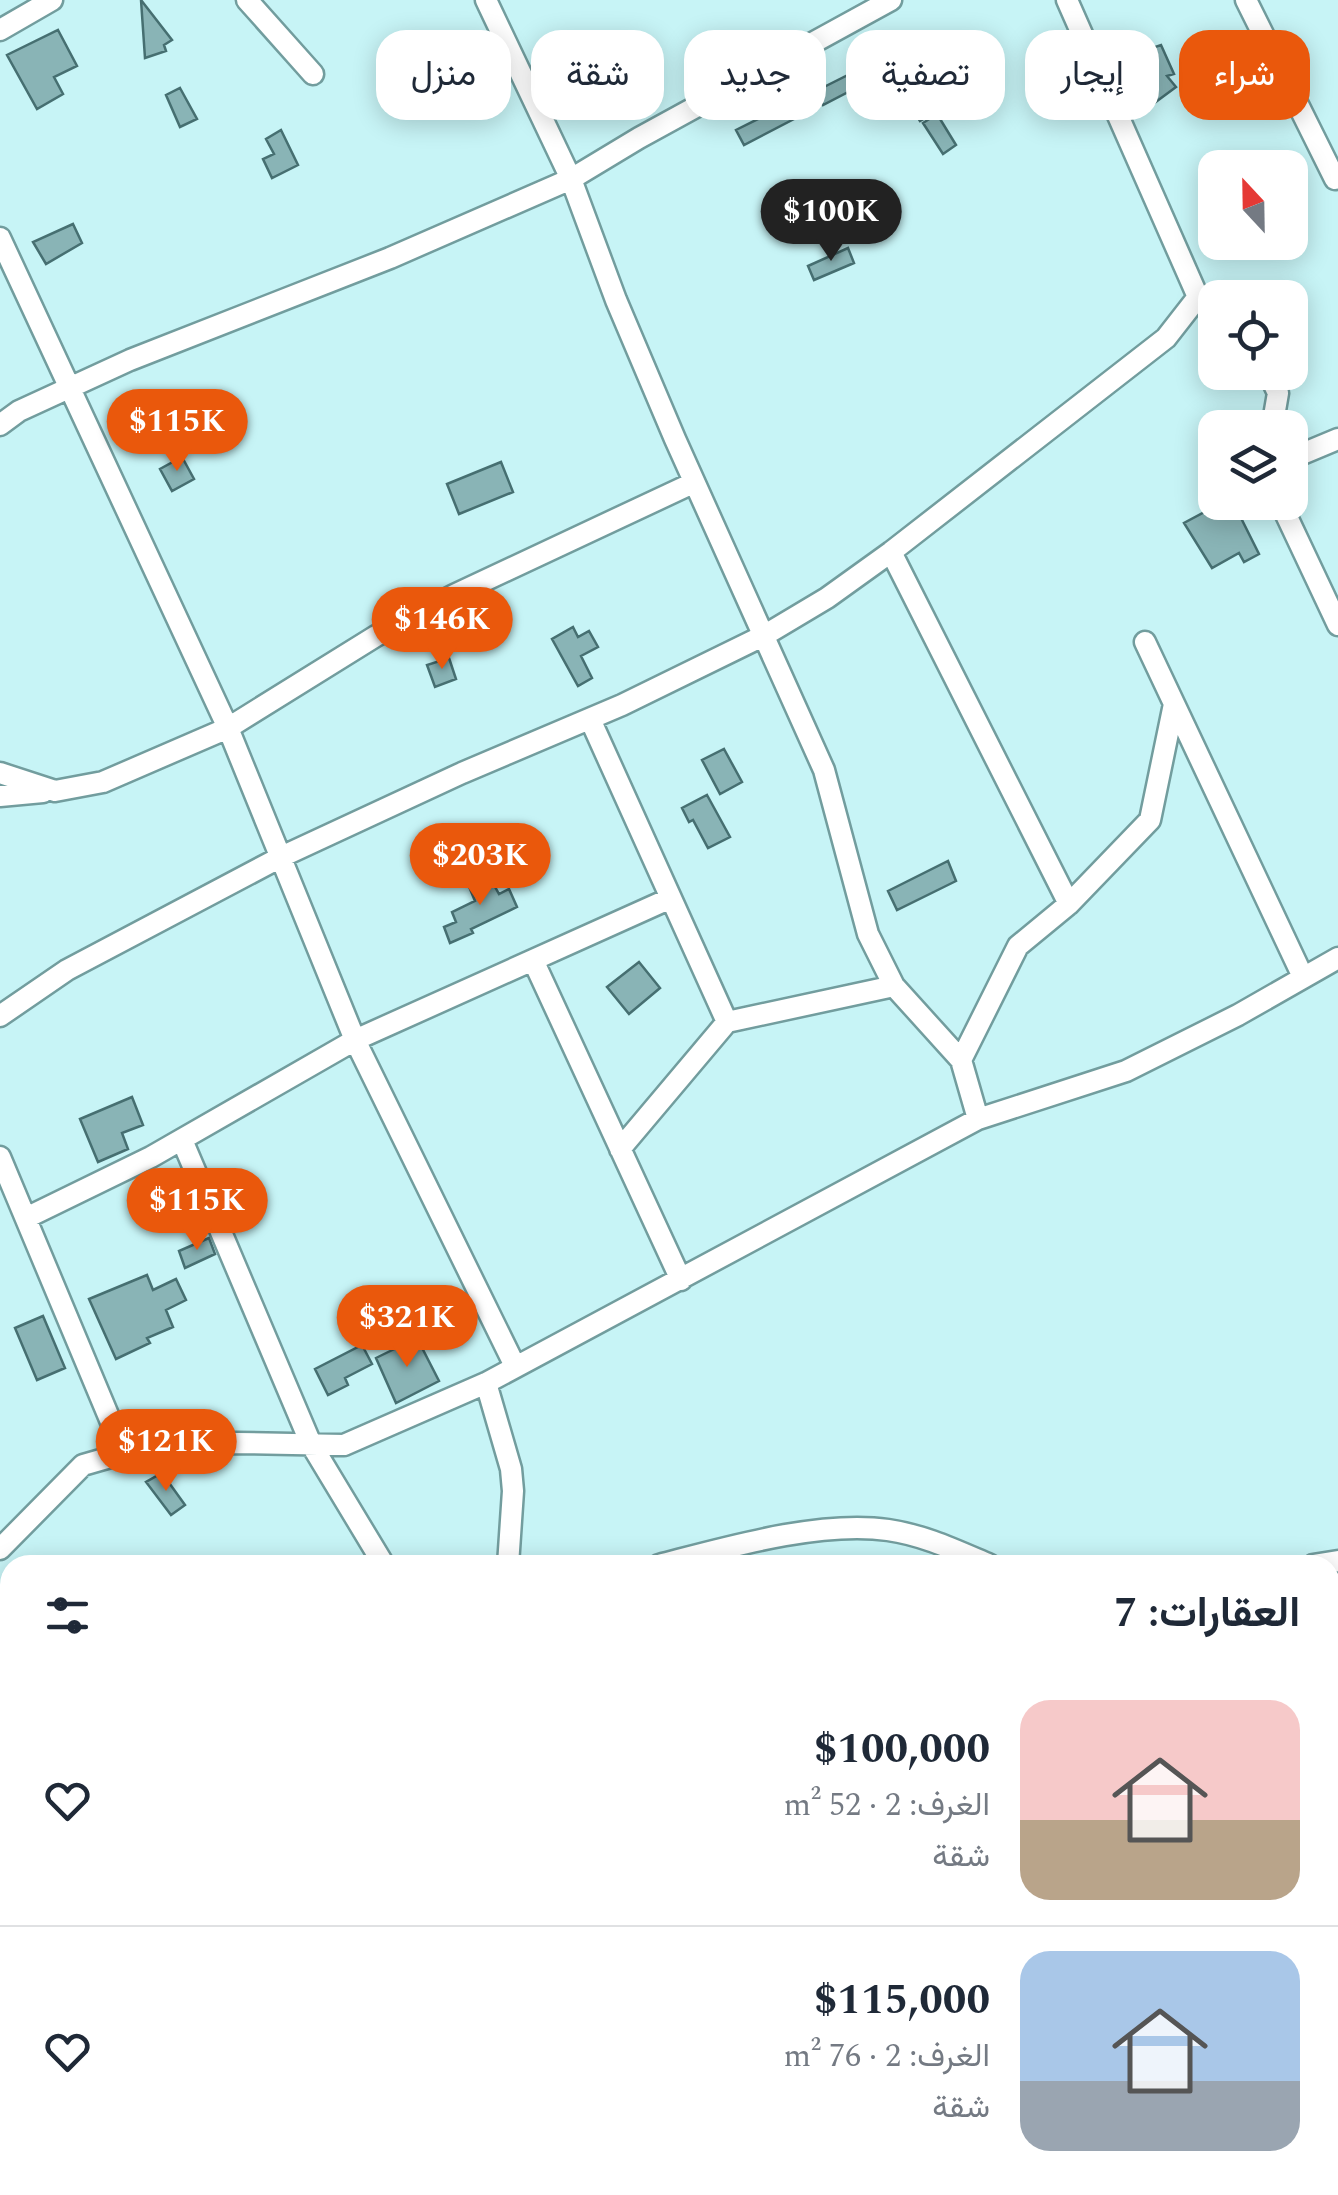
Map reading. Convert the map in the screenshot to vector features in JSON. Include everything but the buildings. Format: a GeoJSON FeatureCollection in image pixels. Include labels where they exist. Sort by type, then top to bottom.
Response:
{"type":"FeatureCollection","features":[{"type":"Feature","properties":{"kind":"street"},"geometry":{"type":"LineString","coordinates":[[0,30],[52,0]]}},
{"type":"Feature","properties":{"kind":"street"},"geometry":{"type":"LineString","coordinates":[[248,0],[312,74]]}},
{"type":"Feature","properties":{"kind":"street"},"geometry":{"type":"LineString","coordinates":[[486,0],[571,179],[616,300],[694,483],[824,770],[868,934],[894,986],[961,1060],[978,1119]]}},
{"type":"Feature","properties":{"kind":"street"},"geometry":{"type":"LineString","coordinates":[[0,424],[130,360],[390,258],[571,179],[638,138],[891,0]]}},
{"type":"Feature","properties":{"kind":"street"},"geometry":{"type":"LineString","coordinates":[[1067,0],[1198,286]]}},
{"type":"Feature","properties":{"kind":"street"},"geometry":{"type":"LineString","coordinates":[[1246,0],[1335,180]]}},
{"type":"Feature","properties":{"kind":"street"},"geometry":{"type":"LineString","coordinates":[[0,238],[228,728],[355,1040],[516,1366]]}},
{"type":"Feature","properties":{"kind":"street"},"geometry":{"type":"LineString","coordinates":[[0,1016],[67,970],[281,857],[766,635],[891,552],[1198,310]]}},
{"type":"Feature","properties":{"kind":"street"},"geometry":{"type":"LineString","coordinates":[[1308,451],[1338,438]]}},
{"type":"Feature","properties":{"kind":"street"},"geometry":{"type":"LineString","coordinates":[[0,796],[103,782],[228,728],[392,628],[694,483]]}},
{"type":"Feature","properties":{"kind":"street"},"geometry":{"type":"LineString","coordinates":[[1288,520],[1338,625]]}},
{"type":"Feature","properties":{"kind":"street"},"geometry":{"type":"LineString","coordinates":[[891,552],[1069,904]]}},
{"type":"Feature","properties":{"kind":"street"},"geometry":{"type":"LineString","coordinates":[[1144,642],[1303,977]]}},
{"type":"Feature","properties":{"kind":"street"},"geometry":{"type":"LineString","coordinates":[[961,1060],[1018,946],[1069,904],[1150,820],[1174,704]]}},
{"type":"Feature","properties":{"kind":"street"},"geometry":{"type":"LineString","coordinates":[[590,718],[727,1022]]}},
{"type":"Feature","properties":{"kind":"street"},"geometry":{"type":"LineString","coordinates":[[0,773],[55,791]]}},
{"type":"Feature","properties":{"kind":"street"},"geometry":{"type":"LineString","coordinates":[[26,1218],[182,1140],[355,1040],[671,898]]}},
{"type":"Feature","properties":{"kind":"street"},"geometry":{"type":"LineString","coordinates":[[0,1549],[83,1465],[149,1446],[237,1442],[344,1445],[486,1384],[978,1119],[1126,1071],[1238,1016],[1338,958]]}},
{"type":"Feature","properties":{"kind":"street"},"geometry":{"type":"LineString","coordinates":[[533,960],[680,1280]]}},
{"type":"Feature","properties":{"kind":"street"},"geometry":{"type":"LineString","coordinates":[[620,1149],[727,1022],[894,986]]}},
{"type":"Feature","properties":{"kind":"street"},"geometry":{"type":"LineString","coordinates":[[182,1140],[312,1444],[378,1555]]}},
{"type":"Feature","properties":{"kind":"street"},"geometry":{"type":"LineString","coordinates":[[0,1157],[124,1454]]}},
{"type":"Feature","properties":{"kind":"street"},"geometry":{"type":"LineString","coordinates":[[486,1384],[511,1470],[509,1555]]}},
{"type":"Feature","properties":{"kind":"street"},"geometry":{"type":"LineString","coordinates":[[702,1555],[776,1538],[886,1529],[926,1538],[966,1555]]}}]}
